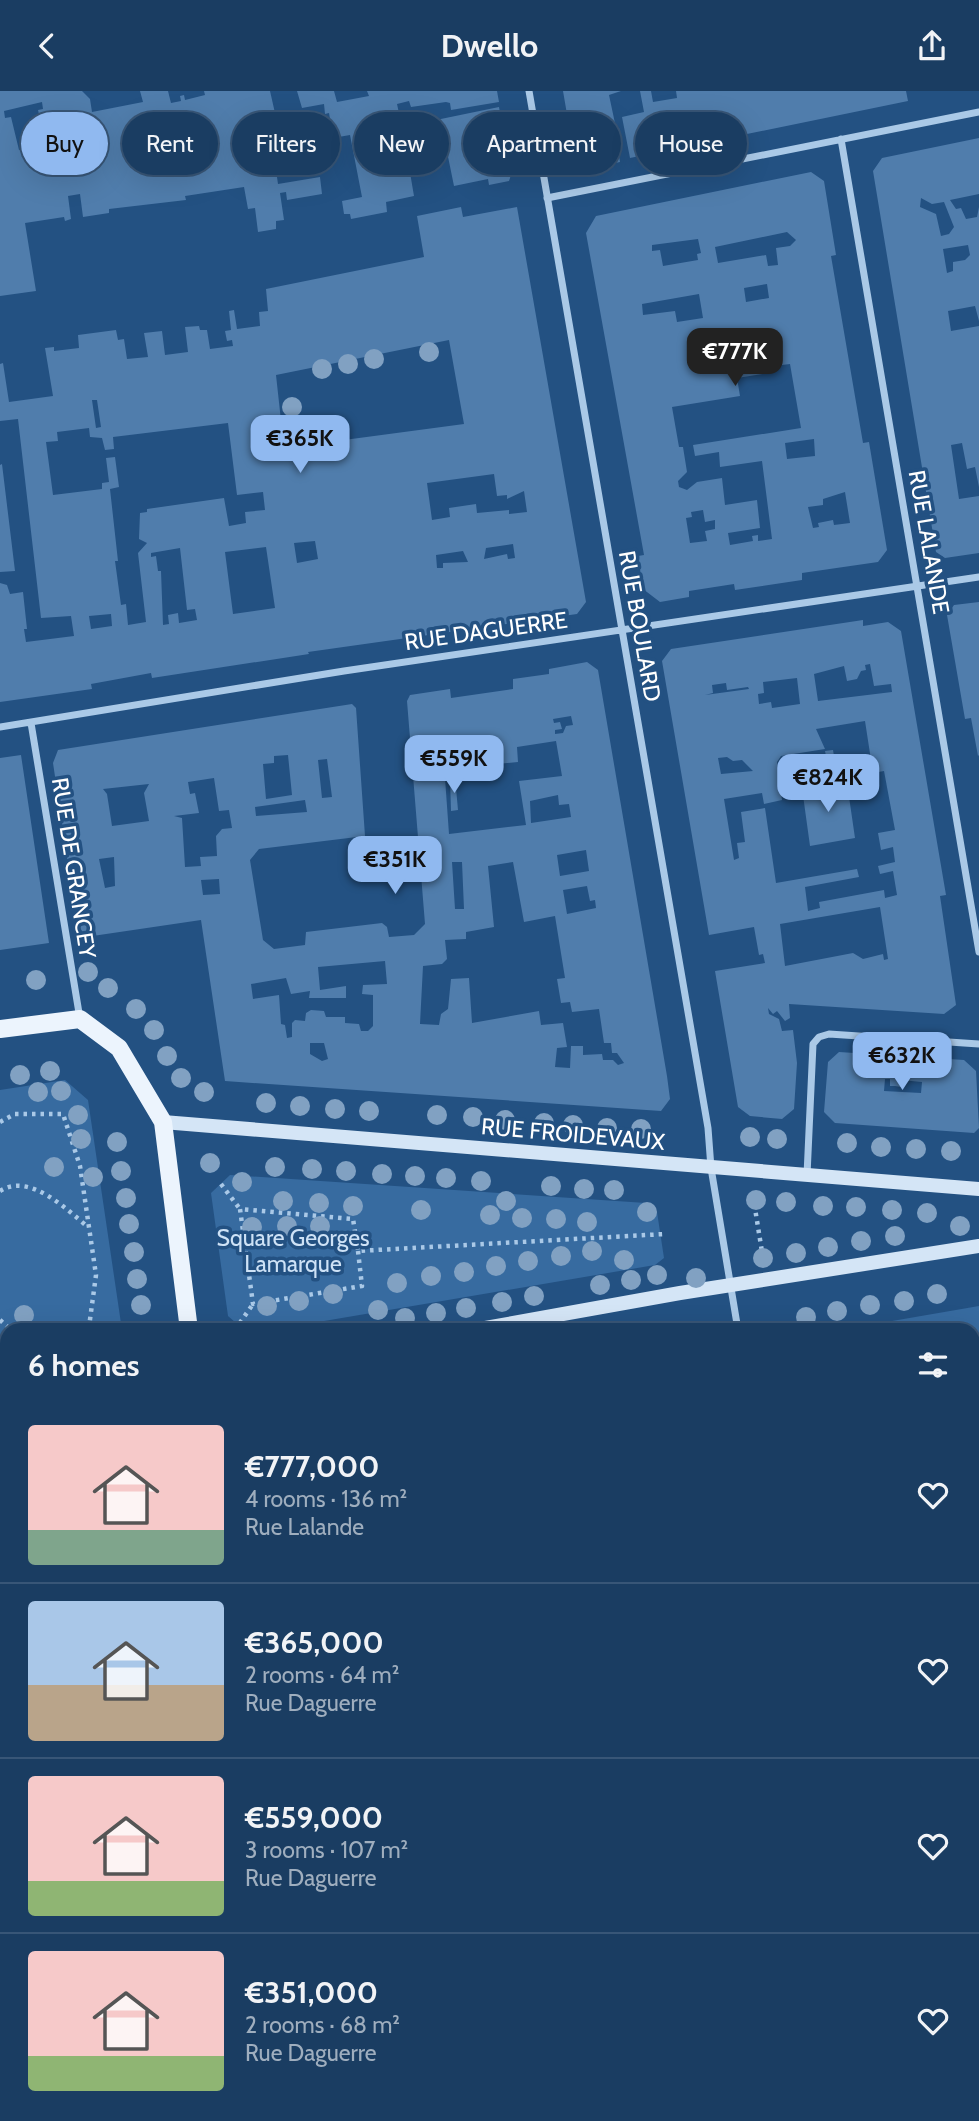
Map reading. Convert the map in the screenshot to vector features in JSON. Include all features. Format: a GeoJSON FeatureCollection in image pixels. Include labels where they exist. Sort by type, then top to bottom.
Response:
{"type":"FeatureCollection","features":[{"type":"Feature","properties":{"kind":"main road"},"geometry":{"type":"LineString","coordinates":[[0,1028],[80,1019],[118,1048],[163,1122],[188,1323]]}},
{"type":"Feature","properties":{"kind":"main road","name":"RUE FROIDEVAUX"},"geometry":{"type":"LineString","coordinates":[[163,1122],[979,1189]]}},
{"type":"Feature","properties":{"kind":"main road"},"geometry":{"type":"LineString","coordinates":[[514,1323],[730,1285],[979,1246]]}},
{"type":"Feature","properties":{"kind":"street","name":"RUE BOULARD"},"geometry":{"type":"LineString","coordinates":[[529,91],[708,1128],[711,1168],[737,1323]]}},
{"type":"Feature","properties":{"kind":"street"},"geometry":{"type":"LineString","coordinates":[[547,198],[979,112]]}},
{"type":"Feature","properties":{"kind":"street","name":"RUE LALANDE"},"geometry":{"type":"LineString","coordinates":[[841,139],[979,952]]}},
{"type":"Feature","properties":{"kind":"street","name":"RUE DAGUERRE"},"geometry":{"type":"LineString","coordinates":[[0,727],[266,683],[979,577]]}},
{"type":"Feature","properties":{"kind":"street","name":"RUE DE GRANCEY"},"geometry":{"type":"LineString","coordinates":[[31,723],[80,1019]]}},
{"type":"Feature","properties":{"kind":"street"},"geometry":{"type":"LineString","coordinates":[[807,1175],[813,1044],[819,1037],[829,1034],[979,1044]]}},
{"type":"Feature","properties":{"kind":"path"},"geometry":{"type":"LineString","coordinates":[[0,1122],[15,1114],[63,1114],[80,1166],[96,1275],[91,1323]]}},
{"type":"Feature","properties":{"kind":"path"},"geometry":{"type":"LineString","coordinates":[[221,1184],[240,1209],[253,1304],[240,1323]]}},
{"type":"Feature","properties":{"kind":"path"},"geometry":{"type":"LineString","coordinates":[[0,1191],[27,1187],[49,1196],[89,1228]]}},
{"type":"Feature","properties":{"kind":"path"},"geometry":{"type":"LineString","coordinates":[[753,1196],[765,1266]]}},
{"type":"Feature","properties":{"kind":"path"},"geometry":{"type":"LineString","coordinates":[[240,1209],[353,1219],[358,1251],[362,1286],[253,1304]]}},
{"type":"Feature","properties":{"kind":"path"},"geometry":{"type":"LineString","coordinates":[[358,1251],[665,1234]]}},
{"type":"Feature","properties":{"kind":"green space"},"geometry":{"type":"Polygon","coordinates":[[[65,1080],[88,1100],[121,1323],[0,1323],[0,1090],[65,1080]]]}},
{"type":"Feature","properties":{"kind":"green space","name":"Square Georges Lamarque"},"geometry":{"type":"Polygon","coordinates":[[[230,1175],[646,1203],[657,1212],[664,1258],[655,1265],[312,1323],[236,1323],[228,1316],[211,1193],[230,1175]]]}},
{"type":"Feature","properties":{"kind":"green space"},"geometry":{"type":"Polygon","coordinates":[[[979,1306],[979,1323],[881,1323],[979,1306]]]}},
{"type":"Feature","properties":{"kind":"building"},"geometry":{"type":"Polygon","coordinates":[[[0,91],[82,91],[90,99],[92,112],[143,102],[140,91],[168,91],[171,103],[181,101],[180,96],[184,95],[185,100],[205,95],[204,91],[270,91],[275,112],[232,112],[232,175],[277,175],[278,184],[320,177],[322,194],[287,200],[286,192],[280,193],[284,220],[276,221],[276,229],[258,232],[255,208],[248,209],[244,187],[185,196],[186,200],[109,209],[109,213],[83,217],[80,194],[68,196],[71,219],[65,221],[64,217],[25,223],[36,291],[0,296],[0,91]]]}},
{"type":"Feature","properties":{"kind":"building"},"geometry":{"type":"Polygon","coordinates":[[[297,91],[334,91],[337,102],[369,96],[367,91],[497,91],[499,102],[451,110],[450,103],[446,102],[411,107],[409,101],[397,104],[399,112],[354,112],[354,156],[350,135],[340,137],[340,112],[325,112],[324,104],[302,108],[297,91]]]}},
{"type":"Feature","properties":{"kind":"building"},"geometry":{"type":"Polygon","coordinates":[[[563,91],[621,91],[609,95],[613,112],[567,112],[563,91]]]}},
{"type":"Feature","properties":{"kind":"building"},"geometry":{"type":"Polygon","coordinates":[[[640,91],[651,91],[653,102],[677,98],[676,91],[906,91],[908,101],[747,134],[747,112],[644,112],[640,91]]]}},
{"type":"Feature","properties":{"kind":"building"},"geometry":{"type":"Polygon","coordinates":[[[499,107],[500,112],[475,112],[499,107]]]}},
{"type":"Feature","properties":{"kind":"building"},"geometry":{"type":"Polygon","coordinates":[[[463,114],[463,175],[511,175],[509,181],[489,185],[488,179],[454,186],[449,162],[449,117],[463,114]]]}},
{"type":"Feature","properties":{"kind":"building"},"geometry":{"type":"Polygon","coordinates":[[[635,114],[635,157],[630,158],[622,117],[635,114]]]}},
{"type":"Feature","properties":{"kind":"building"},"geometry":{"type":"Polygon","coordinates":[[[979,138],[979,194],[950,200],[956,209],[961,208],[966,219],[977,217],[979,207],[979,321],[975,306],[948,311],[951,331],[979,326],[979,487],[975,467],[967,469],[962,443],[951,445],[959,499],[979,496],[979,553],[945,558],[936,552],[873,171],[882,158],[979,138]],[[921,198],[920,207],[936,214],[941,236],[949,234],[954,227],[944,202],[932,204],[921,198]],[[968,245],[943,249],[947,273],[953,271],[953,262],[965,260],[970,255],[968,245]]]}},
{"type":"Feature","properties":{"kind":"building"},"geometry":{"type":"Polygon","coordinates":[[[811,172],[824,181],[836,255],[831,256],[863,443],[869,442],[887,550],[878,562],[802,573],[802,580],[735,590],[734,584],[689,591],[689,597],[660,602],[643,589],[638,556],[644,555],[586,233],[596,216],[811,172]],[[787,232],[715,247],[718,263],[766,255],[768,266],[778,265],[776,248],[790,246],[796,240],[787,232]],[[698,239],[652,245],[652,251],[660,250],[663,266],[698,260],[697,254],[701,253],[698,239]],[[767,284],[744,288],[746,302],[769,298],[767,284]],[[699,294],[642,304],[643,315],[675,311],[677,322],[703,318],[699,294]],[[790,364],[774,366],[775,372],[737,378],[740,396],[672,407],[679,447],[683,447],[687,472],[678,481],[679,487],[687,490],[697,482],[722,478],[725,505],[757,500],[760,528],[728,533],[730,545],[753,541],[752,536],[758,535],[758,541],[772,539],[762,461],[720,467],[719,452],[695,456],[693,445],[801,428],[790,364]],[[814,439],[785,443],[787,459],[815,456],[814,439]],[[845,492],[823,499],[823,505],[808,507],[813,528],[819,527],[818,523],[833,520],[834,525],[850,523],[845,492]],[[703,510],[691,512],[692,517],[686,518],[690,543],[707,541],[705,531],[715,529],[715,520],[705,522],[703,510]]]}},
{"type":"Feature","properties":{"kind":"building"},"geometry":{"type":"Polygon","coordinates":[[[358,175],[410,175],[414,196],[386,202],[387,212],[351,219],[350,214],[344,214],[342,201],[362,197],[358,175]]]}},
{"type":"Feature","properties":{"kind":"building"},"geometry":{"type":"Polygon","coordinates":[[[461,207],[463,217],[517,207],[586,602],[577,614],[308,652],[309,654],[152,678],[151,673],[91,684],[92,689],[0,702],[0,583],[7,585],[10,594],[23,592],[26,642],[74,636],[71,616],[41,618],[18,419],[0,421],[0,364],[3,363],[9,402],[53,396],[45,348],[54,347],[54,351],[79,348],[78,335],[116,330],[118,340],[124,339],[127,359],[148,357],[144,333],[162,331],[165,355],[188,352],[185,327],[199,326],[200,330],[207,330],[210,349],[233,346],[232,340],[227,341],[225,331],[231,330],[229,311],[234,310],[237,329],[260,326],[259,312],[268,311],[266,289],[424,257],[417,216],[461,207]],[[449,340],[276,375],[284,448],[464,424],[449,340]],[[92,400],[96,428],[101,427],[97,400],[92,400]],[[228,423],[113,437],[114,449],[105,450],[102,438],[90,437],[89,428],[57,432],[58,441],[46,442],[53,495],[102,489],[102,483],[109,482],[106,458],[115,457],[119,487],[110,489],[121,605],[126,604],[128,625],[146,622],[138,553],[147,543],[139,539],[140,513],[147,512],[147,509],[224,498],[229,526],[246,523],[245,512],[265,510],[263,492],[237,495],[228,423]],[[494,474],[427,483],[432,520],[450,517],[449,508],[476,504],[477,513],[509,510],[509,514],[527,512],[524,491],[507,499],[507,495],[497,496],[494,474]],[[315,541],[294,543],[297,563],[318,559],[315,541]],[[513,544],[486,548],[484,559],[507,554],[508,559],[515,558],[513,544]],[[266,547],[225,552],[233,614],[275,608],[266,547]],[[180,548],[151,553],[151,557],[156,556],[158,571],[161,571],[163,625],[169,624],[168,615],[178,613],[179,623],[197,620],[195,609],[187,610],[180,548]],[[463,551],[436,555],[437,568],[443,568],[443,563],[468,562],[463,551]],[[111,614],[89,616],[91,629],[112,626],[111,614]]]}},
{"type":"Feature","properties":{"kind":"building"},"geometry":{"type":"Polygon","coordinates":[[[2,464],[15,571],[0,572],[0,465],[2,464]]]}},
{"type":"Feature","properties":{"kind":"building"},"geometry":{"type":"Polygon","coordinates":[[[979,602],[978,756],[971,718],[965,719],[947,615],[954,605],[979,602]]]}},
{"type":"Feature","properties":{"kind":"building"},"geometry":{"type":"Polygon","coordinates":[[[863,620],[863,626],[888,622],[901,631],[946,895],[940,896],[956,1005],[944,1014],[789,1004],[790,1018],[785,1021],[777,1011],[773,1014],[768,1008],[769,1014],[779,1019],[782,1031],[793,1030],[797,1063],[794,1109],[782,1119],[750,1116],[738,1107],[715,971],[765,963],[763,954],[759,955],[754,927],[709,935],[662,661],[671,649],[863,620]],[[870,664],[865,665],[866,670],[861,671],[857,679],[847,681],[844,666],[814,674],[818,701],[892,692],[891,684],[874,686],[870,664]],[[797,678],[763,682],[764,693],[758,694],[759,704],[771,702],[772,708],[800,704],[797,678]],[[726,683],[712,685],[713,693],[705,695],[749,689],[727,690],[726,683]],[[865,721],[816,729],[825,749],[781,756],[777,762],[782,800],[764,804],[762,793],[724,799],[734,860],[739,858],[737,843],[745,842],[741,812],[765,808],[776,883],[857,869],[859,877],[805,887],[808,911],[820,908],[819,902],[884,890],[885,898],[897,895],[893,871],[880,874],[878,866],[895,862],[893,847],[881,850],[878,833],[895,830],[884,771],[873,773],[865,721]],[[718,758],[721,774],[753,771],[742,760],[718,758]],[[880,907],[780,924],[785,966],[853,953],[863,959],[883,954],[884,960],[888,959],[880,907]]]}},
{"type":"Feature","properties":{"kind":"building"},"geometry":{"type":"Polygon","coordinates":[[[587,662],[598,670],[667,1076],[670,1099],[661,1111],[225,1081],[201,920],[79,938],[53,763],[58,750],[352,704],[356,708],[365,836],[259,849],[250,860],[263,940],[274,949],[305,945],[306,932],[382,923],[387,927],[389,937],[414,935],[425,924],[407,701],[410,695],[450,689],[451,698],[513,689],[513,679],[549,674],[549,669],[587,662]],[[571,716],[553,719],[554,723],[560,722],[562,729],[555,730],[555,734],[563,733],[566,726],[573,725],[571,716]],[[556,741],[517,747],[518,762],[455,768],[449,749],[443,750],[449,834],[526,825],[519,781],[562,776],[556,741]],[[288,755],[274,756],[274,763],[263,764],[266,799],[292,795],[288,755]],[[327,759],[318,760],[322,798],[332,797],[327,759]],[[214,778],[188,782],[190,794],[195,793],[199,813],[174,816],[182,818],[185,867],[201,866],[200,857],[217,856],[216,836],[222,829],[232,828],[229,810],[219,811],[214,778]],[[149,784],[103,789],[107,794],[112,826],[149,821],[144,793],[149,784]],[[558,795],[530,801],[531,823],[571,817],[569,804],[559,805],[558,795]],[[305,800],[255,807],[256,816],[307,812],[305,800]],[[586,850],[557,855],[560,876],[589,871],[586,850]],[[114,857],[99,859],[105,888],[115,886],[114,857]],[[452,862],[455,909],[464,909],[462,862],[452,862]],[[513,862],[488,866],[494,927],[466,932],[466,939],[445,940],[447,959],[442,964],[423,966],[420,1024],[439,1025],[441,1014],[448,1009],[451,979],[469,978],[472,1023],[539,1011],[541,1025],[563,1023],[567,1047],[557,1048],[555,1067],[570,1068],[571,1046],[583,1046],[583,1055],[602,1054],[603,1060],[613,1060],[618,1065],[624,1063],[617,1053],[612,1053],[611,1043],[604,1043],[599,1009],[572,1012],[570,1002],[561,1003],[557,979],[565,978],[555,916],[524,922],[513,862]],[[219,879],[201,880],[203,895],[220,894],[219,879]],[[587,886],[563,890],[567,914],[596,908],[595,900],[590,901],[587,886]],[[385,961],[318,967],[320,990],[346,986],[346,998],[309,998],[310,991],[291,994],[286,978],[251,984],[253,999],[279,995],[281,1024],[285,1025],[287,1038],[292,1037],[292,1023],[295,1020],[305,1021],[306,1013],[311,1010],[324,1011],[326,1017],[345,1017],[345,1023],[359,1024],[361,1031],[368,1031],[373,1026],[373,995],[362,994],[363,985],[387,984],[385,961]],[[310,1043],[310,1054],[322,1061],[328,1059],[324,1043],[310,1043]]]}},
{"type":"Feature","properties":{"kind":"building"},"geometry":{"type":"Polygon","coordinates":[[[833,750],[838,780],[831,781],[825,751],[833,750]]]}},
{"type":"Feature","properties":{"kind":"building"},"geometry":{"type":"Polygon","coordinates":[[[21,755],[49,943],[0,950],[0,758],[21,755]]]}},
{"type":"Feature","properties":{"kind":"building"},"geometry":{"type":"Polygon","coordinates":[[[455,777],[458,810],[451,811],[450,778],[455,777]]]}},
{"type":"Feature","properties":{"kind":"building"},"geometry":{"type":"Polygon","coordinates":[[[847,783],[855,838],[810,846],[802,788],[847,783]]]}},
{"type":"Feature","properties":{"kind":"building"},"geometry":{"type":"Polygon","coordinates":[[[839,1052],[964,1060],[976,1071],[979,1128],[974,1133],[835,1123],[824,1112],[828,1062],[839,1052]],[[885,1079],[884,1091],[921,1093],[922,1082],[901,1080],[901,1087],[890,1086],[890,1079],[885,1079]]]}}]}
